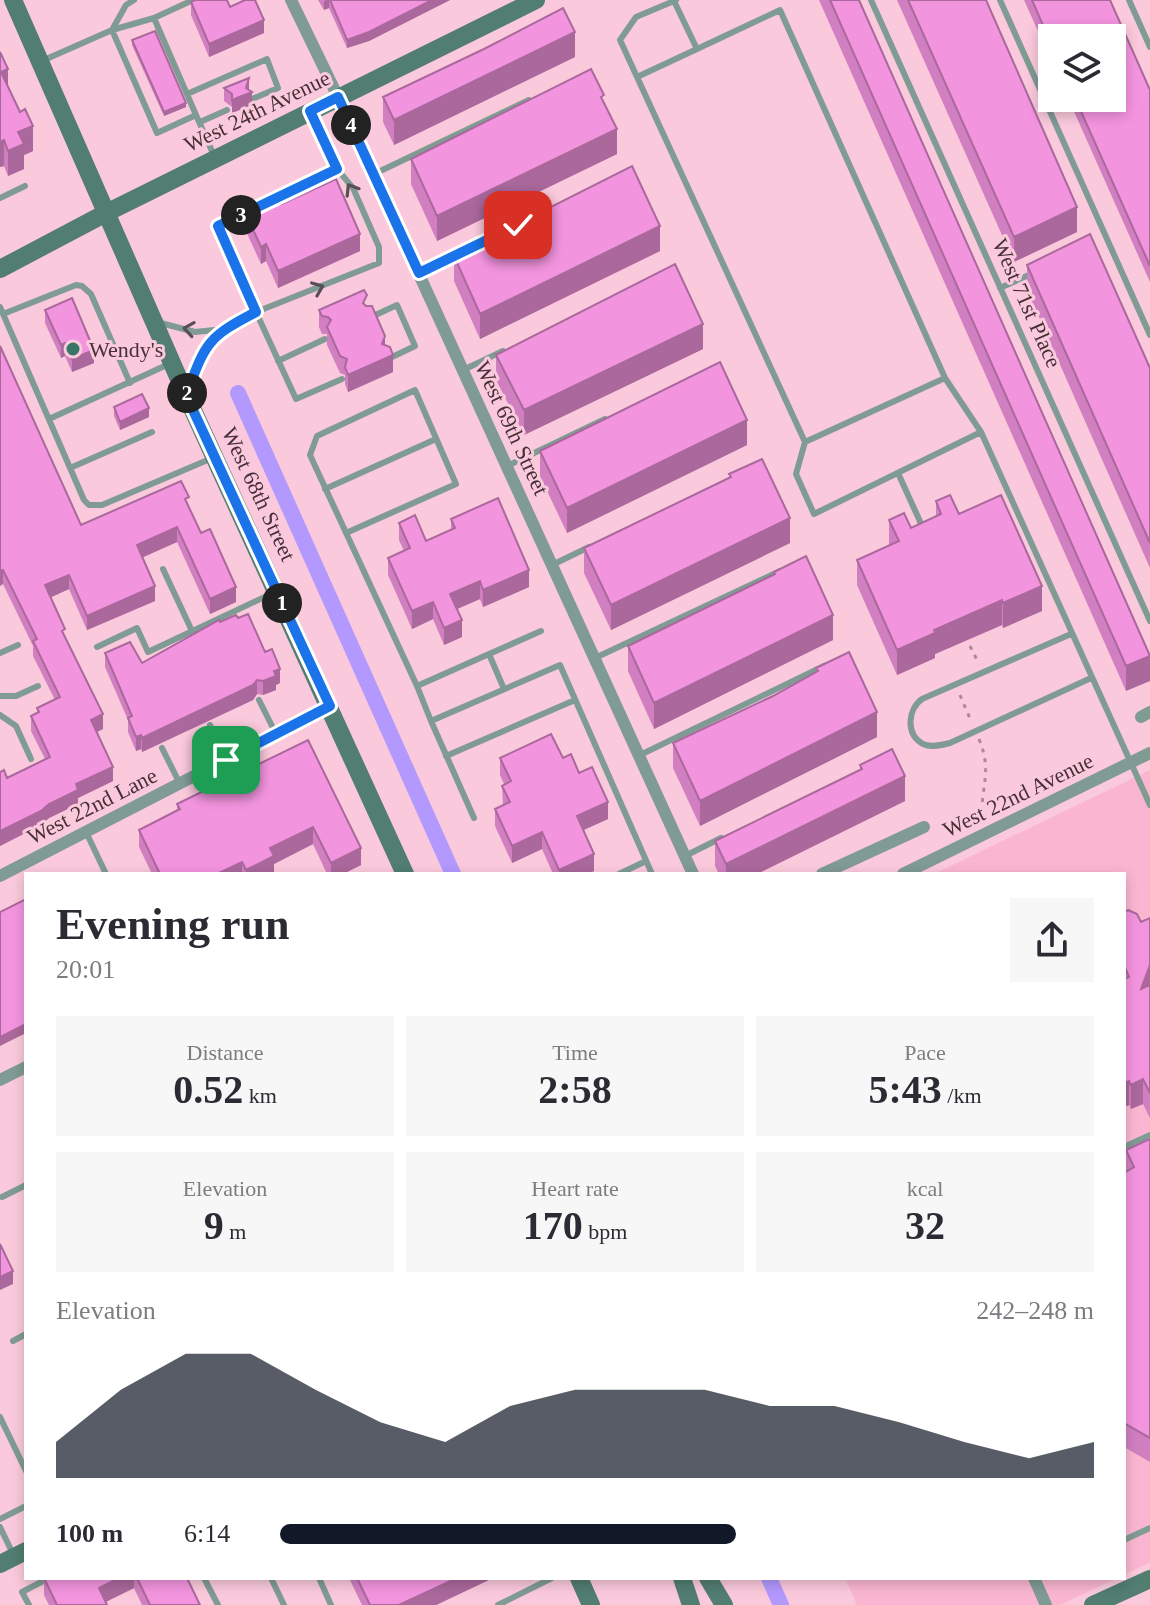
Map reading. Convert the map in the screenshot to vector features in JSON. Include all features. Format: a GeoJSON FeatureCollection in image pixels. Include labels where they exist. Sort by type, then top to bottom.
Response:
{"type":"FeatureCollection","features":[{"type":"Feature","properties":{"kind":"main road","name":"West 68th Street"},"geometry":{"type":"LineString","coordinates":[[13,0],[186,395],[404,872]]}},
{"type":"Feature","properties":{"kind":"main road","name":"West 24th Avenue"},"geometry":{"type":"LineString","coordinates":[[0,269],[106,213],[536,0]]}},
{"type":"Feature","properties":{"kind":"main road"},"geometry":{"type":"LineString","coordinates":[[1093,1605],[1150,1579]]}},
{"type":"Feature","properties":{"kind":"main road"},"geometry":{"type":"LineString","coordinates":[[580,1580],[591,1605]]}},
{"type":"Feature","properties":{"kind":"main road"},"geometry":{"type":"LineString","coordinates":[[683,1580],[691,1605]]}},
{"type":"Feature","properties":{"kind":"main road"},"geometry":{"type":"LineString","coordinates":[[709,1580],[724,1605]]}},
{"type":"Feature","properties":{"kind":"street","name":"West 69th Street"},"geometry":{"type":"LineString","coordinates":[[291,0],[374,174],[692,872]]}},
{"type":"Feature","properties":{"kind":"street","name":"West 22nd Lane"},"geometry":{"type":"LineString","coordinates":[[0,876],[330,706]]}},
{"type":"Feature","properties":{"kind":"street","name":"West 22nd Avenue"},"geometry":{"type":"LineString","coordinates":[[929,868],[984,834],[1150,753]]}},
{"type":"Feature","properties":{"kind":"street"},"geometry":{"type":"LineString","coordinates":[[826,872],[924,827]]}},
{"type":"Feature","properties":{"kind":"street"},"geometry":{"type":"LineString","coordinates":[[0,1080],[24,1068]]}},
{"type":"Feature","properties":{"kind":"street"},"geometry":{"type":"LineString","coordinates":[[1035,1580],[1046,1605]]}},
{"type":"Feature","properties":{"kind":"lane"},"geometry":{"type":"LineString","coordinates":[[112,30],[126,5],[134,0]]}},
{"type":"Feature","properties":{"kind":"lane"},"geometry":{"type":"LineString","coordinates":[[40,61],[193,0]]}},
{"type":"Feature","properties":{"kind":"lane"},"geometry":{"type":"LineString","coordinates":[[697,49],[674,0],[636,17],[620,40],[805,442],[796,474],[814,514],[981,432]]}},
{"type":"Feature","properties":{"kind":"lane"},"geometry":{"type":"LineString","coordinates":[[775,0],[945,378],[981,432],[1150,805]]}},
{"type":"Feature","properties":{"kind":"lane","name":"West 71st Place"},"geometry":{"type":"LineString","coordinates":[[871,0],[1150,621]]}},
{"type":"Feature","properties":{"kind":"lane"},"geometry":{"type":"LineString","coordinates":[[1000,0],[1150,335]]}},
{"type":"Feature","properties":{"kind":"lane"},"geometry":{"type":"LineString","coordinates":[[1129,0],[1150,47]]}},
{"type":"Feature","properties":{"kind":"lane"},"geometry":{"type":"LineString","coordinates":[[637,77],[780,10]]}},
{"type":"Feature","properties":{"kind":"lane"},"geometry":{"type":"LineString","coordinates":[[154,18],[215,159]]}},
{"type":"Feature","properties":{"kind":"lane"},"geometry":{"type":"LineString","coordinates":[[112,30],[157,133],[227,110]]}},
{"type":"Feature","properties":{"kind":"lane"},"geometry":{"type":"LineString","coordinates":[[187,94],[267,59],[278,88],[252,99]]}},
{"type":"Feature","properties":{"kind":"lane"},"geometry":{"type":"LineString","coordinates":[[374,174],[536,97]]}},
{"type":"Feature","properties":{"kind":"lane"},"geometry":{"type":"LineString","coordinates":[[186,395],[204,348],[224,329],[256,312],[379,263],[379,247],[353,188],[337,169],[310,111]]}},
{"type":"Feature","properties":{"kind":"lane"},"geometry":{"type":"LineString","coordinates":[[337,169],[218,226],[296,399],[342,379]]}},
{"type":"Feature","properties":{"kind":"lane"},"geometry":{"type":"LineString","coordinates":[[0,198],[25,186]]}},
{"type":"Feature","properties":{"kind":"lane"},"geometry":{"type":"LineString","coordinates":[[1094,245],[1107,239]]}},
{"type":"Feature","properties":{"kind":"lane"},"geometry":{"type":"LineString","coordinates":[[419,273],[461,253]]}},
{"type":"Feature","properties":{"kind":"lane"},"geometry":{"type":"LineString","coordinates":[[1000,288],[1040,269]]}},
{"type":"Feature","properties":{"kind":"lane"},"geometry":{"type":"LineString","coordinates":[[130,383],[91,294],[82,286],[76,285],[2,311],[84,500],[94,506],[216,456]]}},
{"type":"Feature","properties":{"kind":"lane"},"geometry":{"type":"LineString","coordinates":[[369,318],[397,305],[415,346],[388,359]]}},
{"type":"Feature","properties":{"kind":"lane"},"geometry":{"type":"LineString","coordinates":[[155,321],[195,332],[224,329]]}},
{"type":"Feature","properties":{"kind":"lane"},"geometry":{"type":"LineString","coordinates":[[278,361],[325,339]]}},
{"type":"Feature","properties":{"kind":"lane"},"geometry":{"type":"LineString","coordinates":[[463,370],[507,350]]}},
{"type":"Feature","properties":{"kind":"lane"},"geometry":{"type":"LineString","coordinates":[[49,419],[172,363]]}},
{"type":"Feature","properties":{"kind":"lane"},"geometry":{"type":"LineString","coordinates":[[805,442],[945,378]]}},
{"type":"Feature","properties":{"kind":"lane"},"geometry":{"type":"LineString","coordinates":[[346,533],[456,484],[415,390],[317,436],[310,455],[325,489],[417,686],[474,818]]}},
{"type":"Feature","properties":{"kind":"lane"},"geometry":{"type":"LineString","coordinates":[[507,466],[607,418]]}},
{"type":"Feature","properties":{"kind":"lane"},"geometry":{"type":"LineString","coordinates":[[70,468],[152,432]]}},
{"type":"Feature","properties":{"kind":"lane"},"geometry":{"type":"LineString","coordinates":[[325,489],[436,439]]}},
{"type":"Feature","properties":{"kind":"lane"},"geometry":{"type":"LineString","coordinates":[[898,473],[926,534]]}},
{"type":"Feature","properties":{"kind":"lane"},"geometry":{"type":"LineString","coordinates":[[552,565],[595,544]]}},
{"type":"Feature","properties":{"kind":"lane"},"geometry":{"type":"LineString","coordinates":[[163,569],[192,631]]}},
{"type":"Feature","properties":{"kind":"lane"},"geometry":{"type":"LineString","coordinates":[[595,658],[781,570]]}},
{"type":"Feature","properties":{"kind":"lane"},"geometry":{"type":"LineString","coordinates":[[97,647],[137,628],[148,652],[277,591]]}},
{"type":"Feature","properties":{"kind":"lane"},"geometry":{"type":"LineString","coordinates":[[417,686],[541,631]]}},
{"type":"Feature","properties":{"kind":"lane"},"geometry":{"type":"LineString","coordinates":[[1071,634],[914,705],[910,722],[915,735],[923,744],[935,746],[950,743],[1091,678]]}},
{"type":"Feature","properties":{"kind":"lane"},"geometry":{"type":"LineString","coordinates":[[0,653],[18,645]]}},
{"type":"Feature","properties":{"kind":"lane"},"geometry":{"type":"LineString","coordinates":[[489,654],[504,689]]}},
{"type":"Feature","properties":{"kind":"lane"},"geometry":{"type":"LineString","coordinates":[[640,755],[831,662]]}},
{"type":"Feature","properties":{"kind":"lane"},"geometry":{"type":"LineString","coordinates":[[431,721],[560,665],[651,872]]}},
{"type":"Feature","properties":{"kind":"lane"},"geometry":{"type":"LineString","coordinates":[[0,696],[16,696],[38,686]]}},
{"type":"Feature","properties":{"kind":"lane"},"geometry":{"type":"LineString","coordinates":[[259,700],[276,734]]}},
{"type":"Feature","properties":{"kind":"lane"},"geometry":{"type":"LineString","coordinates":[[446,756],[575,700]]}},
{"type":"Feature","properties":{"kind":"lane"},"geometry":{"type":"LineString","coordinates":[[0,715],[16,726],[31,759]]}},
{"type":"Feature","properties":{"kind":"lane"},"geometry":{"type":"LineString","coordinates":[[210,725],[226,760]]}},
{"type":"Feature","properties":{"kind":"lane"},"geometry":{"type":"LineString","coordinates":[[162,748],[180,784]]}},
{"type":"Feature","properties":{"kind":"lane"},"geometry":{"type":"LineString","coordinates":[[86,832],[105,872]]}},
{"type":"Feature","properties":{"kind":"lane"},"geometry":{"type":"LineString","coordinates":[[685,856],[725,836]]}},
{"type":"Feature","properties":{"kind":"lane"},"geometry":{"type":"LineString","coordinates":[[623,872],[646,861]]}},
{"type":"Feature","properties":{"kind":"lane"},"geometry":{"type":"LineString","coordinates":[[1126,1146],[1150,1135]]}},
{"type":"Feature","properties":{"kind":"lane"},"geometry":{"type":"LineString","coordinates":[[2,1197],[24,1186]]}},
{"type":"Feature","properties":{"kind":"lane"},"geometry":{"type":"LineString","coordinates":[[13,1341],[24,1335]]}},
{"type":"Feature","properties":{"kind":"lane"},"geometry":{"type":"LineString","coordinates":[[0,1417],[24,1467]]}},
{"type":"Feature","properties":{"kind":"lane"},"geometry":{"type":"LineString","coordinates":[[0,1519],[24,1507]]}},
{"type":"Feature","properties":{"kind":"lane"},"geometry":{"type":"LineString","coordinates":[[0,1527],[13,1557]]}},
{"type":"Feature","properties":{"kind":"lane"},"geometry":{"type":"LineString","coordinates":[[1126,1539],[1150,1528]]}},
{"type":"Feature","properties":{"kind":"lane"},"geometry":{"type":"LineString","coordinates":[[29,1605],[22,1592],[45,1580]]}},
{"type":"Feature","properties":{"kind":"lane"},"geometry":{"type":"LineString","coordinates":[[205,1580],[218,1605]]}},
{"type":"Feature","properties":{"kind":"lane"},"geometry":{"type":"LineString","coordinates":[[272,1580],[284,1605]]}},
{"type":"Feature","properties":{"kind":"lane"},"geometry":{"type":"LineString","coordinates":[[320,1580],[331,1605]]}},
{"type":"Feature","properties":{"kind":"lane"},"geometry":{"type":"LineString","coordinates":[[498,1605],[548,1580]]}},
{"type":"Feature","properties":{"kind":"path"},"geometry":{"type":"LineString","coordinates":[[970,646],[982,672]]}},
{"type":"Feature","properties":{"kind":"path"},"geometry":{"type":"LineString","coordinates":[[955,684],[988,765],[981,803],[984,834]]}},
{"type":"Feature","properties":{"kind":"shaded area"},"geometry":{"type":"Polygon","coordinates":[[[1150,770],[1150,1562],[1126,1574],[1126,872],[938,872],[1150,770]]]}},
{"type":"Feature","properties":{"kind":"shaded area"},"geometry":{"type":"Polygon","coordinates":[[[846,1580],[1113,1580],[1060,1605],[857,1605],[846,1580]]]}},
{"type":"Feature","properties":{"kind":"building"},"geometry":{"type":"Polygon","coordinates":[[[227,0],[230,7],[245,0],[255,0],[264,20],[209,44],[191,2],[227,0]]]}},
{"type":"Feature","properties":{"kind":"building"},"geometry":{"type":"Polygon","coordinates":[[[330,0],[432,0],[347,40],[330,0]]]}},
{"type":"Feature","properties":{"kind":"building"},"geometry":{"type":"Polygon","coordinates":[[[830,0],[859,0],[1150,656],[1126,666],[830,0]]]}},
{"type":"Feature","properties":{"kind":"building"},"geometry":{"type":"Polygon","coordinates":[[[908,0],[986,0],[1077,207],[1014,237],[908,0]]]}},
{"type":"Feature","properties":{"kind":"building"},"geometry":{"type":"Polygon","coordinates":[[[1032,0],[1110,0],[1121,24],[1042,24],[1032,0]]]}},
{"type":"Feature","properties":{"kind":"building"},"geometry":{"type":"Polygon","coordinates":[[[563,8],[575,32],[394,120],[383,97],[563,8]]]}},
{"type":"Feature","properties":{"kind":"building"},"geometry":{"type":"Polygon","coordinates":[[[155,31],[186,103],[164,112],[132,40],[155,31]]]}},
{"type":"Feature","properties":{"kind":"building"},"geometry":{"type":"Polygon","coordinates":[[[1126,36],[1150,90],[1150,266],[1081,112],[1126,112],[1126,36]]]}},
{"type":"Feature","properties":{"kind":"building"},"geometry":{"type":"Polygon","coordinates":[[[0,52],[8,69],[1,72],[20,112],[25,109],[33,126],[18,132],[24,144],[8,151],[4,140],[0,142],[0,52]]]}},
{"type":"Feature","properties":{"kind":"building"},"geometry":{"type":"Polygon","coordinates":[[[591,69],[617,129],[437,216],[411,159],[591,69]]]}},
{"type":"Feature","properties":{"kind":"building"},"geometry":{"type":"Polygon","coordinates":[[[249,78],[246,88],[252,92],[232,100],[232,94],[224,88],[249,78]]]}},
{"type":"Feature","properties":{"kind":"building"},"geometry":{"type":"Polygon","coordinates":[[[632,166],[660,226],[480,314],[454,256],[632,166]]]}},
{"type":"Feature","properties":{"kind":"building"},"geometry":{"type":"Polygon","coordinates":[[[336,179],[360,234],[278,271],[266,244],[261,247],[245,212],[279,197],[282,204],[336,179]]]}},
{"type":"Feature","properties":{"kind":"building"},"geometry":{"type":"Polygon","coordinates":[[[1090,234],[1150,368],[1150,543],[1027,265],[1090,234]]]}},
{"type":"Feature","properties":{"kind":"building"},"geometry":{"type":"Polygon","coordinates":[[[675,264],[703,324],[524,410],[496,355],[675,264]]]}},
{"type":"Feature","properties":{"kind":"building"},"geometry":{"type":"Polygon","coordinates":[[[364,290],[367,295],[363,303],[372,306],[385,336],[382,344],[390,347],[393,355],[348,375],[345,367],[347,359],[340,356],[327,327],[331,320],[322,316],[319,310],[364,290]]]}},
{"type":"Feature","properties":{"kind":"building"},"geometry":{"type":"Polygon","coordinates":[[[72,298],[94,350],[72,359],[65,343],[61,345],[45,310],[72,298]]]}},
{"type":"Feature","properties":{"kind":"building"},"geometry":{"type":"Polygon","coordinates":[[[0,346],[81,525],[181,481],[189,497],[185,499],[201,533],[210,529],[236,587],[210,599],[177,527],[137,545],[155,586],[87,616],[69,575],[45,585],[65,629],[62,631],[103,714],[91,720],[113,767],[76,784],[78,790],[0,831],[0,772],[4,770],[7,778],[50,757],[31,716],[39,712],[37,708],[60,697],[33,641],[37,639],[3,570],[0,571],[0,346]]]}},
{"type":"Feature","properties":{"kind":"building"},"geometry":{"type":"Polygon","coordinates":[[[720,362],[747,420],[567,508],[540,451],[720,362]]]}},
{"type":"Feature","properties":{"kind":"building"},"geometry":{"type":"Polygon","coordinates":[[[142,394],[149,408],[120,422],[114,407],[142,394]]]}},
{"type":"Feature","properties":{"kind":"building"},"geometry":{"type":"Polygon","coordinates":[[[762,459],[790,518],[611,605],[584,548],[762,459]]]}},
{"type":"Feature","properties":{"kind":"building"},"geometry":{"type":"Polygon","coordinates":[[[950,495],[959,514],[1001,495],[1042,586],[934,630],[935,633],[897,650],[857,560],[899,541],[889,520],[904,513],[911,528],[941,514],[936,501],[950,495]]]}},
{"type":"Feature","properties":{"kind":"building"},"geometry":{"type":"Polygon","coordinates":[[[498,498],[529,570],[483,590],[480,581],[450,594],[462,620],[444,628],[433,602],[412,611],[388,558],[410,548],[399,523],[415,515],[426,541],[455,528],[451,519],[498,498]]]}},
{"type":"Feature","properties":{"kind":"building"},"geometry":{"type":"Polygon","coordinates":[[[806,556],[833,615],[654,703],[628,646],[806,556]]]}},
{"type":"Feature","properties":{"kind":"building"},"geometry":{"type":"Polygon","coordinates":[[[248,614],[265,652],[272,649],[280,669],[274,671],[276,676],[257,680],[253,685],[142,738],[141,735],[136,737],[128,718],[132,716],[105,653],[130,642],[142,663],[219,620],[248,614]]]}},
{"type":"Feature","properties":{"kind":"building"},"geometry":{"type":"Polygon","coordinates":[[[849,652],[877,712],[700,801],[673,743],[773,696],[818,671],[816,668],[849,652]]]}},
{"type":"Feature","properties":{"kind":"building"},"geometry":{"type":"Polygon","coordinates":[[[551,734],[563,758],[571,754],[579,773],[592,767],[608,802],[577,816],[594,854],[559,870],[542,832],[512,846],[495,809],[510,802],[502,786],[511,781],[500,758],[551,734]]]}},
{"type":"Feature","properties":{"kind":"building"},"geometry":{"type":"Polygon","coordinates":[[[308,740],[361,848],[331,863],[313,827],[270,848],[274,856],[246,870],[242,862],[221,872],[159,872],[139,830],[180,809],[177,804],[308,740]]]}},
{"type":"Feature","properties":{"kind":"building"},"geometry":{"type":"Polygon","coordinates":[[[892,749],[905,776],[726,864],[715,841],[862,769],[860,765],[892,749]]]}},
{"type":"Feature","properties":{"kind":"building"},"geometry":{"type":"Polygon","coordinates":[[[24,900],[24,1025],[0,1037],[0,912],[24,900]]]}},
{"type":"Feature","properties":{"kind":"building"},"geometry":{"type":"Polygon","coordinates":[[[1126,911],[1137,914],[1141,922],[1150,918],[1150,965],[1141,989],[1150,985],[1150,1093],[1143,1079],[1131,1085],[1129,1081],[1126,1082],[1126,978],[1129,977],[1126,970],[1126,911]]]}},
{"type":"Feature","properties":{"kind":"building"},"geometry":{"type":"Polygon","coordinates":[[[1150,1139],[1150,1438],[1126,1424],[1126,1172],[1134,1167],[1126,1150],[1150,1139]]]}},
{"type":"Feature","properties":{"kind":"building"},"geometry":{"type":"Polygon","coordinates":[[[0,1244],[13,1271],[0,1277],[0,1244]]]}},
{"type":"Feature","properties":{"kind":"building"},"geometry":{"type":"Polygon","coordinates":[[[45,1580],[115,1580],[99,1588],[107,1605],[57,1605],[45,1580]]]}},
{"type":"Feature","properties":{"kind":"building"},"geometry":{"type":"Polygon","coordinates":[[[138,1580],[188,1580],[200,1605],[150,1605],[138,1580]]]}},
{"type":"Feature","properties":{"kind":"building"},"geometry":{"type":"Polygon","coordinates":[[[358,1580],[453,1580],[399,1605],[370,1605],[358,1580]]]}},
{"type":"Feature","properties":{"kind":"waterway"},"geometry":{"type":"LineString","coordinates":[[238,393],[452,872]]}},
{"type":"Feature","properties":{"kind":"waterway"},"geometry":{"type":"LineString","coordinates":[[770,1580],[781,1605]]}},
{"type":"Feature","properties":{"kind":"place","name":"Wendy's"},"geometry":{"type":"Point","coordinates":[73,349]}},
{"type":"Feature","properties":{"kind":"route"},"geometry":{"type":"LineString","coordinates":[[226,760],[330,706],[186,395],[204,348],[224,329],[256,312],[218,226],[337,169],[310,111],[338,97],[419,273],[518,225]]}}]}
